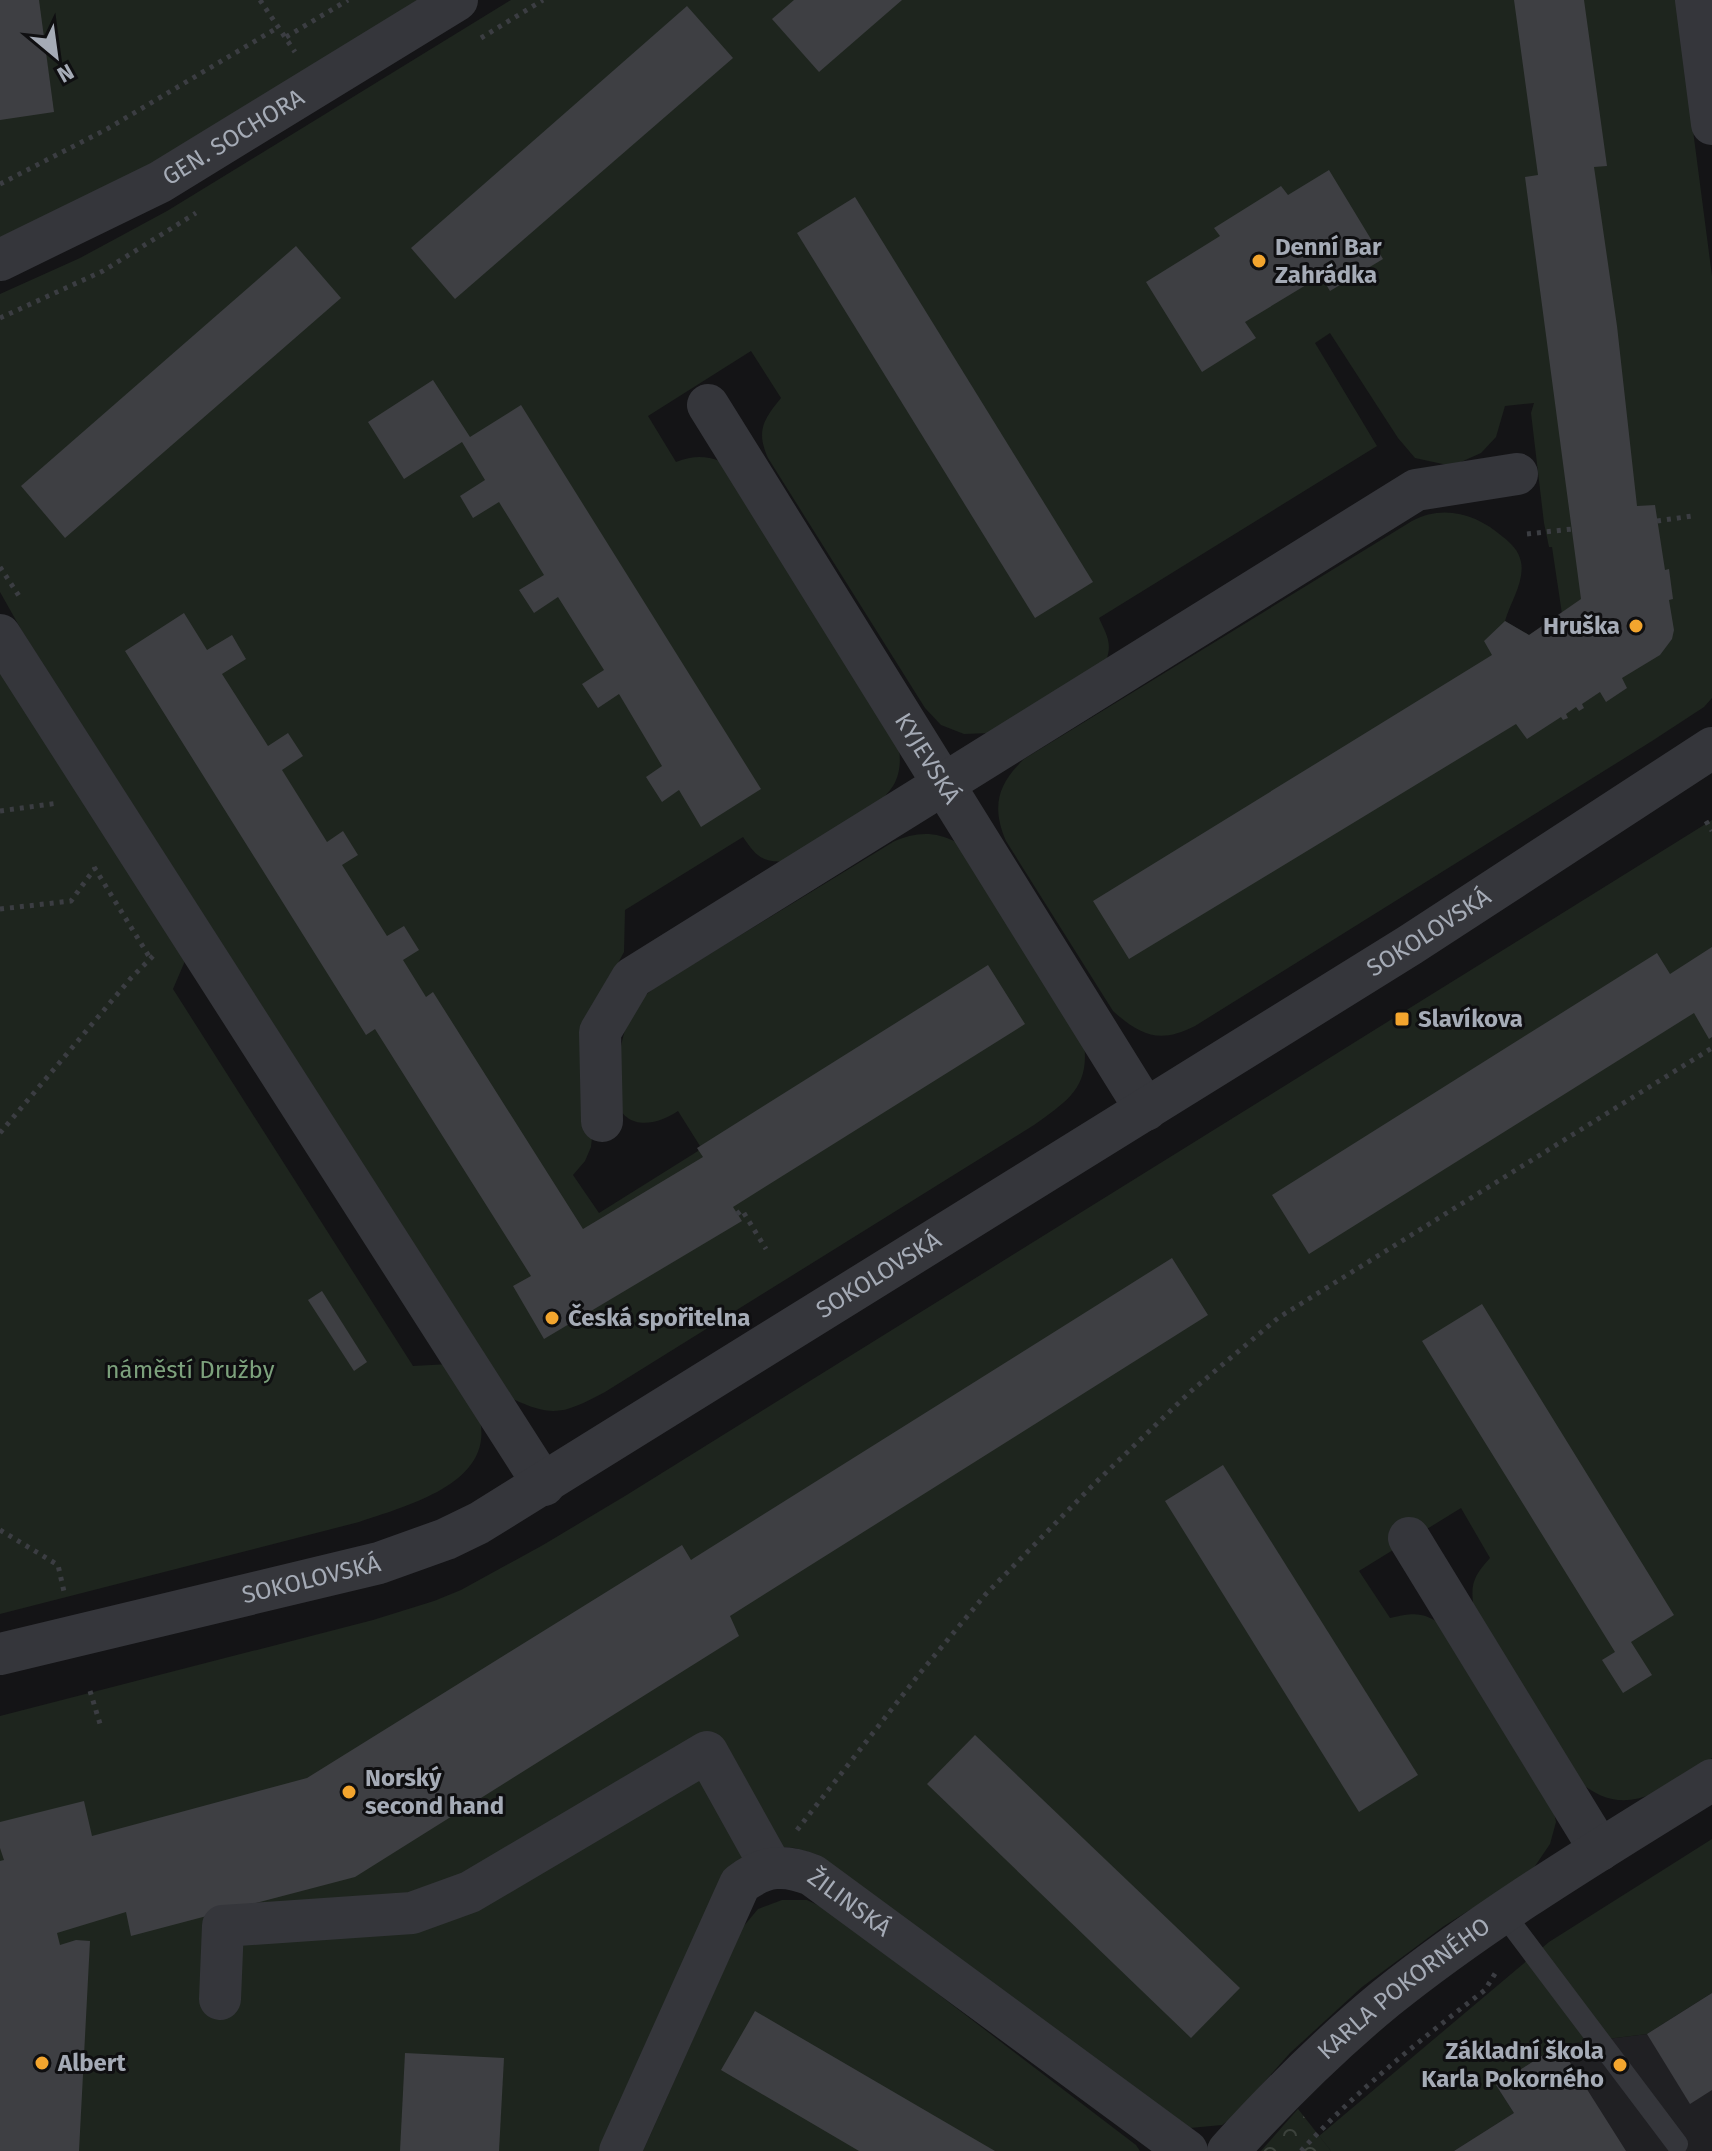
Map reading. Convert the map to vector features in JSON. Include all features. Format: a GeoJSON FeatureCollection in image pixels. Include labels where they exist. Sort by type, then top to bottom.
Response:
{"type":"FeatureCollection","features":[{"type":"Feature","properties":{"kind":"street","name":"GEN. SOCHORA"},"geometry":{"type":"LineString","coordinates":[[0,260],[160,182],[457,0]]}},
{"type":"Feature","properties":{"kind":"street"},"geometry":{"type":"LineString","coordinates":[[1696,0],[1712,124]]}},
{"type":"Feature","properties":{"kind":"street","name":"KYJEVSKÁ"},"geometry":{"type":"LineString","coordinates":[[708,405],[1146,1110]]}},
{"type":"Feature","properties":{"kind":"street"},"geometry":{"type":"LineString","coordinates":[[602,1121],[600,1032],[632,978],[1416,490],[1517,474]]}},
{"type":"Feature","properties":{"kind":"street"},"geometry":{"type":"LineString","coordinates":[[0,635],[544,1485]]}},
{"type":"Feature","properties":{"kind":"street","name":"SOKOLOVSKÁ"},"geometry":{"type":"LineString","coordinates":[[0,1654],[379,1563],[446,1539],[544,1485],[1445,923],[1707,747]]}},
{"type":"Feature","properties":{"kind":"street"},"geometry":{"type":"LineString","coordinates":[[1409,1538],[1600,1850]]}},
{"type":"Feature","properties":{"kind":"street"},"geometry":{"type":"LineString","coordinates":[[220,1999],[223,1926],[412,1913],[442,1904],[470,1892],[707,1752],[771,1867],[740,1884],[620,2151]]}},
{"type":"Feature","properties":{"kind":"street","name":"KARLA POKORNÉHO"},"geometry":{"type":"LineString","coordinates":[[1228,2151],[1329,2047],[1386,1998],[1503,1913],[1712,1780]]}},
{"type":"Feature","properties":{"kind":"street","name":"ŽILINSKÁ"},"geometry":{"type":"LineString","coordinates":[[771,1867],[793,1868],[812,1875],[1187,2151]]}},
{"type":"Feature","properties":{"kind":"lane"},"geometry":{"type":"LineString","coordinates":[[1503,1913],[1677,2144]]}},
{"type":"Feature","properties":{"kind":"path"},"geometry":{"type":"LineString","coordinates":[[260,0],[286,37],[348,0]]}},
{"type":"Feature","properties":{"kind":"path"},"geometry":{"type":"LineString","coordinates":[[0,184],[107,129],[277,28]]}},
{"type":"Feature","properties":{"kind":"path"},"geometry":{"type":"LineString","coordinates":[[1657,521],[1692,516]]}},
{"type":"Feature","properties":{"kind":"path"},"geometry":{"type":"LineString","coordinates":[[1527,534],[1572,529]]}},
{"type":"Feature","properties":{"kind":"path"},"geometry":{"type":"LineString","coordinates":[[0,811],[59,803]]}},
{"type":"Feature","properties":{"kind":"path"},"geometry":{"type":"LineString","coordinates":[[1706,821],[1712,831]]}},
{"type":"Feature","properties":{"kind":"path"},"geometry":{"type":"LineString","coordinates":[[0,909],[71,901],[95,868]]}},
{"type":"Feature","properties":{"kind":"path"},"geometry":{"type":"LineString","coordinates":[[0,1133],[150,958]]}},
{"type":"Feature","properties":{"kind":"path"},"geometry":{"type":"LineString","coordinates":[[771,1867],[820,1799],[985,1595],[1190,1392],[1278,1318],[1712,1048]]}},
{"type":"Feature","properties":{"kind":"path"},"geometry":{"type":"LineString","coordinates":[[737,1214],[742,1210],[766,1249]]}},
{"type":"Feature","properties":{"kind":"path"},"geometry":{"type":"LineString","coordinates":[[0,1530],[58,1565],[65,1596]]}},
{"type":"Feature","properties":{"kind":"path"},"geometry":{"type":"LineString","coordinates":[[90,1691],[101,1727]]}},
{"type":"Feature","properties":{"kind":"path"},"geometry":{"type":"LineString","coordinates":[[1301,2151],[1375,2077],[1485,1990],[1502,1965],[1528,1946]]}},
{"type":"Feature","properties":{"kind":"shaded area","name":"Základní škola Karla Pokorného"},"geometry":{"type":"Polygon","coordinates":[[[1712,1993],[1712,2151],[1454,2151],[1496,2085],[1559,2045],[1647,2034],[1712,1993]]]}},
{"type":"Feature","properties":{"kind":"green space"},"geometry":{"type":"Polygon","coordinates":[[[39,0],[428,0],[154,171],[0,248],[0,120],[39,0]]]}},
{"type":"Feature","properties":{"kind":"green space"},"geometry":{"type":"Polygon","coordinates":[[[511,0],[1676,0],[1712,276],[1712,698],[1704,707],[1652,741],[1195,1026],[1171,1035],[1151,1035],[1113,1011],[1006,841],[998,806],[1008,777],[1024,759],[1424,516],[1448,513],[1471,517],[1493,529],[1514,548],[1522,569],[1505,621],[1529,635],[1562,614],[1552,547],[1549,547],[1544,523],[1531,413],[1534,403],[1505,406],[1496,437],[1481,453],[1452,466],[1415,458],[1398,438],[1330,333],[1315,343],[1377,446],[1099,618],[1109,644],[1106,661],[990,733],[964,734],[941,725],[925,708],[768,458],[762,440],[763,426],[781,398],[751,351],[648,416],[676,462],[698,457],[720,461],[898,743],[900,765],[893,786],[873,807],[783,862],[759,856],[743,837],[625,910],[624,952],[609,980],[591,1147],[585,1161],[573,1175],[599,1213],[698,1151],[700,1146],[678,1111],[660,1120],[642,1123],[626,1117],[616,1100],[623,1037],[644,997],[657,986],[893,842],[909,836],[932,835],[956,842],[1084,1043],[1085,1058],[1080,1082],[1074,1092],[1034,1125],[605,1392],[570,1408],[550,1411],[513,1399],[0,592],[0,294],[80,258],[167,211],[511,0]]]}},
{"type":"Feature","properties":{"kind":"green space","name":"náměstí Družby"},"geometry":{"type":"Polygon","coordinates":[[[0,655],[188,954],[173,989],[413,1366],[450,1364],[476,1407],[481,1432],[477,1454],[465,1471],[448,1486],[403,1507],[359,1522],[0,1614],[0,655]]]}},
{"type":"Feature","properties":{"kind":"green space"},"geometry":{"type":"Polygon","coordinates":[[[1712,820],[1712,1758],[1660,1790],[1627,1800],[1592,1791],[1573,1776],[1474,1610],[1474,1581],[1490,1558],[1461,1508],[1359,1571],[1390,1618],[1419,1615],[1446,1627],[1552,1803],[1556,1822],[1550,1844],[1531,1872],[1444,1926],[1362,1987],[1290,2053],[1235,2115],[1222,2125],[1190,2128],[818,1855],[795,1848],[768,1846],[606,2151],[0,2151],[0,1716],[373,1620],[461,1590],[625,1496],[1712,820]]]}},
{"type":"Feature","properties":{"kind":"green space"},"geometry":{"type":"Polygon","coordinates":[[[1712,1839],[1712,1993],[1647,2034],[1559,2045],[1496,2085],[1514,2113],[1454,2151],[1331,2151],[1319,2136],[1549,1942],[1712,1839]]]}},
{"type":"Feature","properties":{"kind":"green space"},"geometry":{"type":"Polygon","coordinates":[[[782,1900],[807,1900],[828,1910],[1140,2151],[643,2151],[743,1927],[758,1909],[782,1900]]]}},
{"type":"Feature","properties":{"kind":"green space"},"geometry":{"type":"Polygon","coordinates":[[[1298,2109],[1331,2151],[1261,2151],[1298,2109]]]}},
{"type":"Feature","properties":{"kind":"building"},"geometry":{"type":"Polygon","coordinates":[[[0,0],[39,0],[54,112],[0,120],[0,0]]]}},
{"type":"Feature","properties":{"kind":"building"},"geometry":{"type":"Polygon","coordinates":[[[794,0],[902,0],[819,72],[772,19],[794,0]]]}},
{"type":"Feature","properties":{"kind":"building"},"geometry":{"type":"Polygon","coordinates":[[[1514,0],[1584,0],[1607,166],[1594,167],[1617,326],[1637,506],[1655,505],[1665,570],[1669,569],[1673,599],[1669,600],[1674,630],[1672,639],[1660,655],[1622,678],[1627,688],[1606,702],[1600,692],[1582,704],[1584,708],[1579,711],[1576,707],[1566,714],[1568,718],[1563,720],[1561,717],[1527,739],[1516,724],[1129,959],[1093,901],[1492,655],[1484,641],[1505,621],[1529,635],[1581,599],[1525,177],[1538,175],[1514,0]]]}},
{"type":"Feature","properties":{"kind":"building"},"geometry":{"type":"Polygon","coordinates":[[[687,6],[733,58],[455,299],[411,248],[687,6]]]}},
{"type":"Feature","properties":{"kind":"building"},"geometry":{"type":"Polygon","coordinates":[[[1329,170],[1383,259],[1330,291],[1321,276],[1245,322],[1256,338],[1202,372],[1146,282],[1220,236],[1214,228],[1281,186],[1288,195],[1329,170]]]}},
{"type":"Feature","properties":{"kind":"building"},"geometry":{"type":"Polygon","coordinates":[[[855,197],[1093,582],[1035,618],[797,233],[855,197]]]}},
{"type":"Feature","properties":{"kind":"building"},"geometry":{"type":"Polygon","coordinates":[[[296,246],[341,298],[65,538],[21,486],[296,246]]]}},
{"type":"Feature","properties":{"kind":"building"},"geometry":{"type":"Polygon","coordinates":[[[433,380],[470,437],[521,405],[761,789],[701,827],[679,790],[662,802],[646,777],[662,766],[619,694],[598,708],[582,684],[604,670],[558,597],[534,613],[519,590],[544,575],[499,502],[473,518],[460,496],[485,480],[462,442],[404,479],[368,422],[433,380]]]}},
{"type":"Feature","properties":{"kind":"building"},"geometry":{"type":"Polygon","coordinates":[[[184,613],[207,650],[232,635],[246,659],[222,674],[268,746],[288,733],[303,756],[282,770],[327,842],[343,831],[358,855],[342,865],[387,936],[404,926],[419,950],[403,960],[426,997],[433,992],[583,1229],[703,1157],[697,1148],[988,965],[1025,1024],[733,1207],[742,1221],[544,1339],[513,1286],[531,1276],[375,1029],[366,1035],[125,651],[184,613]]]}},
{"type":"Feature","properties":{"kind":"building"},"geometry":{"type":"Polygon","coordinates":[[[1712,947],[1712,1037],[1709,1039],[1694,1013],[1309,1254],[1272,1195],[1657,953],[1670,974],[1712,947]]]}},
{"type":"Feature","properties":{"kind":"building"},"geometry":{"type":"Polygon","coordinates":[[[1172,1258],[1208,1315],[730,1616],[739,1636],[355,1877],[131,1936],[126,1912],[57,1933],[60,1945],[76,1940],[90,1941],[79,2151],[0,2151],[0,1861],[4,1860],[0,1848],[0,1822],[84,1801],[92,1836],[307,1778],[682,1545],[691,1560],[1172,1258]]]}},
{"type":"Feature","properties":{"kind":"building"},"geometry":{"type":"Polygon","coordinates":[[[322,1291],[367,1362],[354,1371],[308,1300],[322,1291]]]}},
{"type":"Feature","properties":{"kind":"building"},"geometry":{"type":"Polygon","coordinates":[[[1482,1304],[1674,1615],[1631,1642],[1652,1675],[1623,1693],[1602,1660],[1615,1652],[1422,1341],[1482,1304]]]}},
{"type":"Feature","properties":{"kind":"building"},"geometry":{"type":"Polygon","coordinates":[[[1223,1465],[1418,1775],[1359,1812],[1165,1501],[1223,1465]]]}},
{"type":"Feature","properties":{"kind":"building"},"geometry":{"type":"Polygon","coordinates":[[[975,1735],[1240,1988],[1191,2038],[927,1784],[975,1735]]]}},
{"type":"Feature","properties":{"kind":"building"},"geometry":{"type":"Polygon","coordinates":[[[1712,1993],[1712,2090],[1690,2104],[1647,2034],[1712,1993]]]}},
{"type":"Feature","properties":{"kind":"building"},"geometry":{"type":"Polygon","coordinates":[[[755,2011],[995,2151],[859,2151],[721,2070],[755,2011]]]}},
{"type":"Feature","properties":{"kind":"building"},"geometry":{"type":"Polygon","coordinates":[[[1559,2045],[1626,2151],[1454,2151],[1514,2113],[1496,2085],[1559,2045]]]}},
{"type":"Feature","properties":{"kind":"building"},"geometry":{"type":"Polygon","coordinates":[[[405,2053],[504,2058],[499,2151],[400,2151],[405,2053]]]}},
{"type":"Feature","properties":{"kind":"place","name":"Denní Bar Zahrádka"},"geometry":{"type":"Point","coordinates":[1259,261]}},
{"type":"Feature","properties":{"kind":"place","name":"Hruška"},"geometry":{"type":"Point","coordinates":[1636,626]}},
{"type":"Feature","properties":{"kind":"place","name":"Slavíkova"},"geometry":{"type":"Point","coordinates":[1402,1019]}},
{"type":"Feature","properties":{"kind":"place","name":"Česká spořitelna"},"geometry":{"type":"Point","coordinates":[552,1318]}},
{"type":"Feature","properties":{"kind":"place","name":"Norský second hand"},"geometry":{"type":"Point","coordinates":[349,1792]}},
{"type":"Feature","properties":{"kind":"place","name":"Albert"},"geometry":{"type":"Point","coordinates":[42,2063]}},
{"type":"Feature","properties":{"kind":"place","name":"Základní škola Karla Pokorného"},"geometry":{"type":"Point","coordinates":[1620,2065]}}]}
